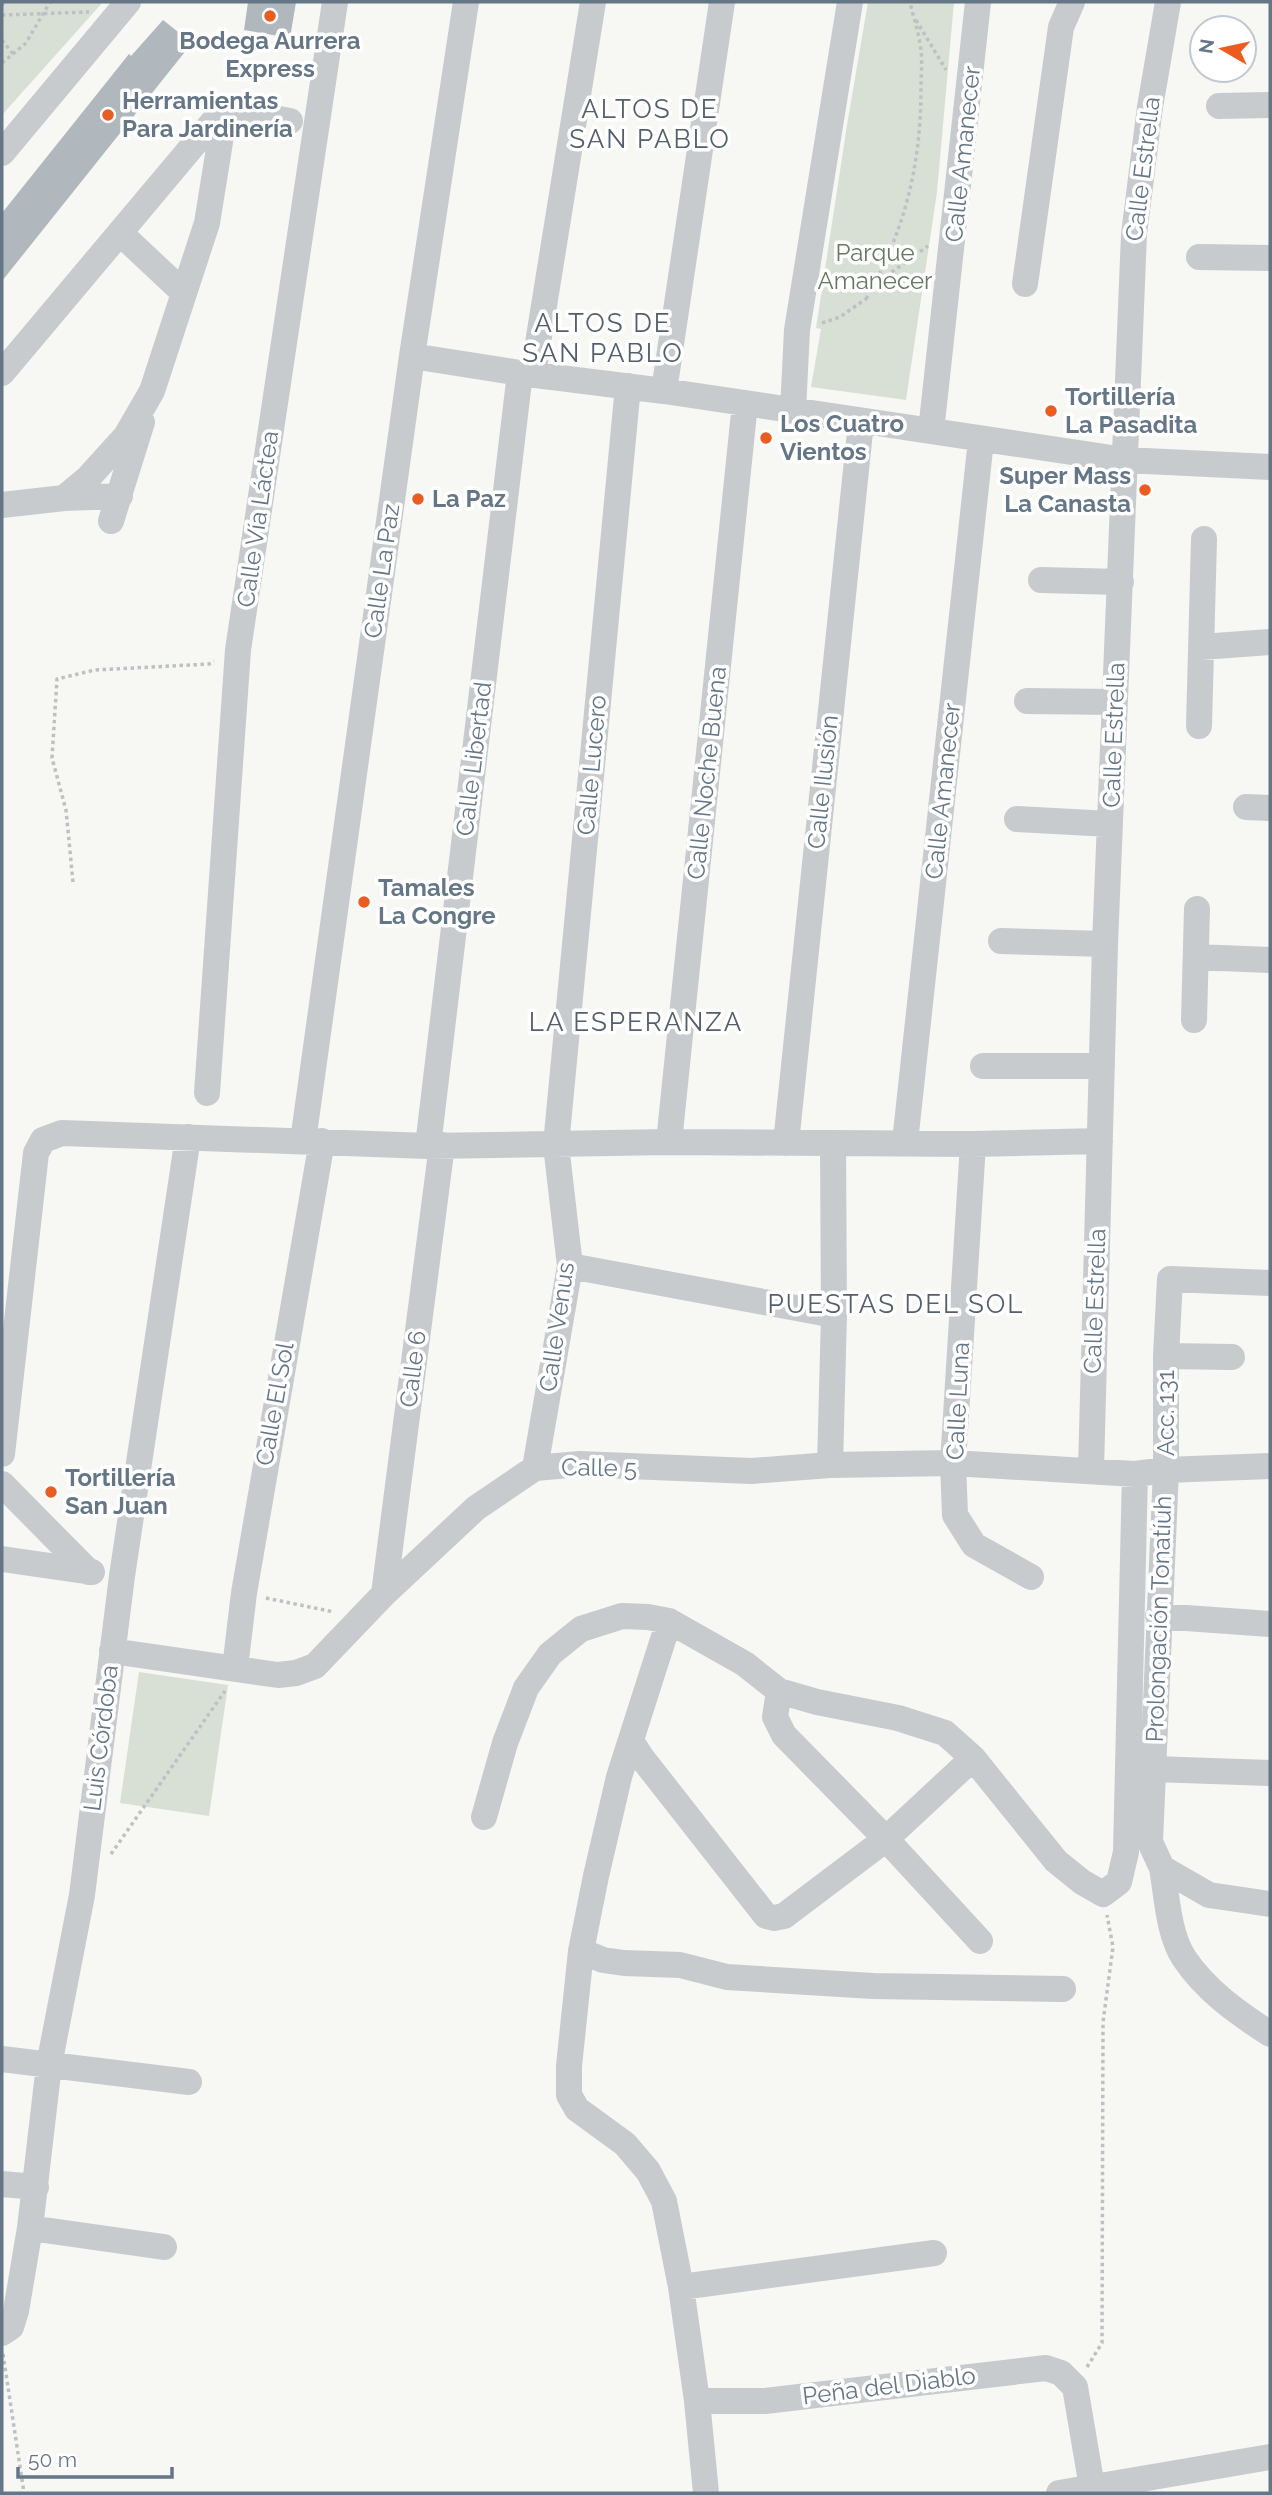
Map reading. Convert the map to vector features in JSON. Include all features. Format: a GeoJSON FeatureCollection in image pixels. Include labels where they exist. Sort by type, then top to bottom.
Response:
{"type":"FeatureCollection","features":[{"type":"Feature","properties":{"kind":"street"},"geometry":{"type":"LineString","coordinates":[[2,153],[128,2]]}},
{"type":"Feature","properties":{"kind":"street","name":"Calle Vía Láctea"},"geometry":{"type":"LineString","coordinates":[[207,1093],[238,650],[335,2]]}},
{"type":"Feature","properties":{"kind":"street","name":"Calle La Paz"},"geometry":{"type":"LineString","coordinates":[[312,1141],[412,356],[466,2]]}},
{"type":"Feature","properties":{"kind":"street","name":"Calle Libertad"},"geometry":{"type":"LineString","coordinates":[[435,1145],[527,374],[593,2]]}},
{"type":"Feature","properties":{"kind":"street"},"geometry":{"type":"LineString","coordinates":[[664,391],[722,2]]}},
{"type":"Feature","properties":{"kind":"street"},"geometry":{"type":"LineString","coordinates":[[793,411],[797,330],[850,2]]}},
{"type":"Feature","properties":{"kind":"street","name":"Calle Amanecer"},"geometry":{"type":"LineString","coordinates":[[931,431],[978,2]]}},
{"type":"Feature","properties":{"kind":"street"},"geometry":{"type":"LineString","coordinates":[[1025,284],[1061,27],[1072,2]]}},
{"type":"Feature","properties":{"kind":"street","name":"Calle Estrella"},"geometry":{"type":"LineString","coordinates":[[1091,1470],[1105,944],[1133,234],[1150,107],[1168,2]]}},
{"type":"Feature","properties":{"kind":"street"},"geometry":{"type":"LineString","coordinates":[[1219,106],[1270,105]]}},
{"type":"Feature","properties":{"kind":"street"},"geometry":{"type":"LineString","coordinates":[[2,373],[217,117],[235,111],[290,121]]}},
{"type":"Feature","properties":{"kind":"street"},"geometry":{"type":"LineString","coordinates":[[2,505],[64,498],[116,509],[207,223],[221,136],[217,117]]}},
{"type":"Feature","properties":{"kind":"street"},"geometry":{"type":"LineString","coordinates":[[120,233],[184,293]]}},
{"type":"Feature","properties":{"kind":"street"},"geometry":{"type":"LineString","coordinates":[[1199,257],[1270,258]]}},
{"type":"Feature","properties":{"kind":"street"},"geometry":{"type":"LineString","coordinates":[[412,356],[1125,460],[1270,467]]}},
{"type":"Feature","properties":{"kind":"street","name":"Calle Lucero"},"geometry":{"type":"LineString","coordinates":[[556,1144],[628,386]]}},
{"type":"Feature","properties":{"kind":"street"},"geometry":{"type":"LineString","coordinates":[[64,498],[88,478],[126,436],[152,391]]}},
{"type":"Feature","properties":{"kind":"street","name":"Calle Noche Buena"},"geometry":{"type":"LineString","coordinates":[[669,1142],[746,403]]}},
{"type":"Feature","properties":{"kind":"street","name":"Calle Ilusión"},"geometry":{"type":"LineString","coordinates":[[786,1143],[861,422]]}},
{"type":"Feature","properties":{"kind":"street","name":"Calle Amanecer"},"geometry":{"type":"LineString","coordinates":[[905,1142],[981,440]]}},
{"type":"Feature","properties":{"kind":"street"},"geometry":{"type":"LineString","coordinates":[[1199,726],[1204,539]]}},
{"type":"Feature","properties":{"kind":"street"},"geometry":{"type":"LineString","coordinates":[[1041,580],[1121,582]]}},
{"type":"Feature","properties":{"kind":"street"},"geometry":{"type":"LineString","coordinates":[[1201,647],[1270,642]]}},
{"type":"Feature","properties":{"kind":"street"},"geometry":{"type":"LineString","coordinates":[[1027,701],[1114,702]]}},
{"type":"Feature","properties":{"kind":"street"},"geometry":{"type":"LineString","coordinates":[[1017,819],[1110,824]]}},
{"type":"Feature","properties":{"kind":"street"},"geometry":{"type":"LineString","coordinates":[[1194,1020],[1197,909]]}},
{"type":"Feature","properties":{"kind":"street"},"geometry":{"type":"LineString","coordinates":[[1001,941],[1105,944]]}},
{"type":"Feature","properties":{"kind":"street"},"geometry":{"type":"LineString","coordinates":[[1196,957],[1270,960]]}},
{"type":"Feature","properties":{"kind":"street"},"geometry":{"type":"LineString","coordinates":[[983,1066],[1102,1066]]}},
{"type":"Feature","properties":{"kind":"street"},"geometry":{"type":"LineString","coordinates":[[2,1454],[36,1153],[43,1140],[62,1133],[435,1145],[669,1142],[973,1144],[1100,1141]]}},
{"type":"Feature","properties":{"kind":"street","name":"Luis Córdoba"},"geometry":{"type":"LineString","coordinates":[[2,2333],[11,2328],[16,2311],[36,2187],[49,2065],[82,1895],[122,1576],[188,1137]]}},
{"type":"Feature","properties":{"kind":"street","name":"Calle El Sol"},"geometry":{"type":"LineString","coordinates":[[235,1668],[312,1141]]}},
{"type":"Feature","properties":{"kind":"street"},"geometry":{"type":"LineString","coordinates":[[830,1465],[834,1315],[833,1143]]}},
{"type":"Feature","properties":{"kind":"street","name":"Calle Venus"},"geometry":{"type":"LineString","coordinates":[[534,1468],[570,1266],[556,1144]]}},
{"type":"Feature","properties":{"kind":"street","name":"Calle Luna"},"geometry":{"type":"LineString","coordinates":[[973,1144],[953,1463],[956,1515],[974,1545],[1031,1577]]}},
{"type":"Feature","properties":{"kind":"street","name":"Calle 6"},"geometry":{"type":"LineString","coordinates":[[384,1594],[435,1145]]}},
{"type":"Feature","properties":{"kind":"street"},"geometry":{"type":"LineString","coordinates":[[570,1266],[834,1315]]}},
{"type":"Feature","properties":{"kind":"street","name":"Acc. 131"},"geometry":{"type":"LineString","coordinates":[[1166,1470],[1166,1356],[1170,1279],[1270,1283]]}},
{"type":"Feature","properties":{"kind":"street"},"geometry":{"type":"LineString","coordinates":[[1166,1356],[1233,1357]]}},
{"type":"Feature","properties":{"kind":"street","name":"Calle 5"},"geometry":{"type":"LineString","coordinates":[[112,1651],[278,1675],[296,1673],[315,1666],[384,1594],[475,1508],[534,1468],[580,1464],[751,1471],[830,1465],[953,1463],[1135,1474],[1166,1470],[1270,1466]]}},
{"type":"Feature","properties":{"kind":"street","name":"Prolongación Tonatíuh"},"geometry":{"type":"LineString","coordinates":[[1166,1470],[1150,1842],[1162,1868],[1171,1923],[1183,1957],[1225,2005],[1270,2034]]}},
{"type":"Feature","properties":{"kind":"street"},"geometry":{"type":"LineString","coordinates":[[484,1818],[505,1743],[526,1688],[550,1654],[581,1629],[622,1616],[648,1617],[669,1621],[745,1664],[779,1691],[817,1702],[898,1718],[945,1733],[973,1758],[1056,1861],[1082,1882],[1103,1894],[1119,1882],[1126,1852],[1135,1474]]}},
{"type":"Feature","properties":{"kind":"street"},"geometry":{"type":"LineString","coordinates":[[2,1484],[89,1572]]}},
{"type":"Feature","properties":{"kind":"street"},"geometry":{"type":"LineString","coordinates":[[2,1559],[122,1576]]}},
{"type":"Feature","properties":{"kind":"street"},"geometry":{"type":"LineString","coordinates":[[1158,1616],[1270,1624]]}},
{"type":"Feature","properties":{"kind":"street"},"geometry":{"type":"LineString","coordinates":[[669,1621],[618,1777],[581,1951],[569,2066],[569,2095],[577,2109],[625,2144],[648,2171],[664,2201],[681,2287],[697,2401],[705,2493]]}},
{"type":"Feature","properties":{"kind":"street"},"geometry":{"type":"LineString","coordinates":[[779,1691],[775,1717],[784,1735],[886,1839],[980,1941]]}},
{"type":"Feature","properties":{"kind":"street"},"geometry":{"type":"LineString","coordinates":[[631,1741],[766,1916],[774,1918],[783,1916],[886,1839],[973,1758]]}},
{"type":"Feature","properties":{"kind":"street"},"geometry":{"type":"LineString","coordinates":[[1153,1769],[1270,1773]]}},
{"type":"Feature","properties":{"kind":"street"},"geometry":{"type":"LineString","coordinates":[[1162,1868],[1209,1895],[1270,1904]]}},
{"type":"Feature","properties":{"kind":"street"},"geometry":{"type":"LineString","coordinates":[[581,1951],[624,1963],[680,1965],[727,1978],[873,1986],[1063,1989]]}},
{"type":"Feature","properties":{"kind":"street"},"geometry":{"type":"LineString","coordinates":[[2,2059],[188,2082]]}},
{"type":"Feature","properties":{"kind":"street"},"geometry":{"type":"LineString","coordinates":[[2,2184],[36,2187]]}},
{"type":"Feature","properties":{"kind":"street"},"geometry":{"type":"LineString","coordinates":[[30,2228],[164,2247]]}},
{"type":"Feature","properties":{"kind":"street"},"geometry":{"type":"LineString","coordinates":[[681,2287],[934,2253]]}},
{"type":"Feature","properties":{"kind":"street","name":"Peña del Diablo"},"geometry":{"type":"LineString","coordinates":[[697,2401],[765,2400],[1046,2368],[1061,2373],[1075,2387]]}},
{"type":"Feature","properties":{"kind":"street"},"geometry":{"type":"LineString","coordinates":[[1075,2387],[1092,2491]]}},
{"type":"Feature","properties":{"kind":"street"},"geometry":{"type":"LineString","coordinates":[[1059,2493],[1092,2491],[1270,2457]]}},
{"type":"Feature","properties":{"kind":"path"},"geometry":{"type":"LineString","coordinates":[[2,63],[26,43],[50,2]]}},
{"type":"Feature","properties":{"kind":"path"},"geometry":{"type":"LineString","coordinates":[[866,299],[902,223],[914,180],[921,120],[921,46],[910,2]]}},
{"type":"Feature","properties":{"kind":"path"},"geometry":{"type":"LineString","coordinates":[[2,15],[71,11]]}},
{"type":"Feature","properties":{"kind":"path"},"geometry":{"type":"LineString","coordinates":[[913,15],[942,65],[970,94]]}},
{"type":"Feature","properties":{"kind":"path"},"geometry":{"type":"LineString","coordinates":[[2,40],[12,54]]}},
{"type":"Feature","properties":{"kind":"path"},"geometry":{"type":"LineString","coordinates":[[797,330],[840,317],[866,299],[889,274],[923,247],[953,239]]}},
{"type":"Feature","properties":{"kind":"path"},"geometry":{"type":"LineString","coordinates":[[73,882],[66,810],[52,758],[57,679],[95,670],[209,664],[238,650]]}},
{"type":"Feature","properties":{"kind":"path"},"geometry":{"type":"LineString","coordinates":[[244,1593],[361,1618]]}},
{"type":"Feature","properties":{"kind":"path"},"geometry":{"type":"LineString","coordinates":[[105,1862],[222,1696],[235,1668]]}},
{"type":"Feature","properties":{"kind":"path"},"geometry":{"type":"LineString","coordinates":[[1075,2387],[1102,2343],[1103,2022],[1113,1947],[1103,1894]]}},
{"type":"Feature","properties":{"kind":"path"},"geometry":{"type":"LineString","coordinates":[[2,2349],[24,2493]]}},
{"type":"Feature","properties":{"kind":"green space"},"geometry":{"type":"Polygon","coordinates":[[[2,2],[103,2],[2,115],[2,2]]]}},
{"type":"Feature","properties":{"kind":"green space","name":"Parque Amanecer"},"geometry":{"type":"Polygon","coordinates":[[[868,2],[954,2],[937,192],[906,400],[811,387],[821,329],[816,328],[868,2]]]}},
{"type":"Feature","properties":{"kind":"green space"},"geometry":{"type":"Polygon","coordinates":[[[139,1672],[228,1685],[209,1816],[120,1803],[139,1672]]]}},
{"type":"Feature","properties":{"kind":"building","name":"Bodega Aurrera Express"},"geometry":{"type":"Polygon","coordinates":[[[248,2],[296,2],[290,38],[244,30],[248,2]]]}},
{"type":"Feature","properties":{"kind":"building"},"geometry":{"type":"Polygon","coordinates":[[[163,20],[192,43],[2,281],[2,213],[129,54],[131,56],[163,20]]]}},
{"type":"Feature","properties":{"kind":"place","name":"Bodega Aurrera Express"},"geometry":{"type":"Point","coordinates":[270,16]}},
{"type":"Feature","properties":{"kind":"place","name":"Herramientas Para Jardinería"},"geometry":{"type":"Point","coordinates":[108,115]}},
{"type":"Feature","properties":{"kind":"place","name":"Tortillería La Pasadita"},"geometry":{"type":"Point","coordinates":[1051,411]}},
{"type":"Feature","properties":{"kind":"place","name":"Los Cuatro Vientos"},"geometry":{"type":"Point","coordinates":[766,438]}},
{"type":"Feature","properties":{"kind":"place","name":"Super Mass La Canasta"},"geometry":{"type":"Point","coordinates":[1145,490]}},
{"type":"Feature","properties":{"kind":"place","name":"La Paz"},"geometry":{"type":"Point","coordinates":[418,499]}},
{"type":"Feature","properties":{"kind":"place","name":"Tamales La Congre"},"geometry":{"type":"Point","coordinates":[364,902]}},
{"type":"Feature","properties":{"kind":"place","name":"Tortillería San Juan"},"geometry":{"type":"Point","coordinates":[51,1492]}},
{"type":"Feature","properties":{"kind":"district","name":"ALTOS DE SAN PABLO"},"geometry":{"type":"Point","coordinates":[650,124]}},
{"type":"Feature","properties":{"kind":"district","name":"ALTOS DE SAN PABLO"},"geometry":{"type":"Point","coordinates":[603,338]}},
{"type":"Feature","properties":{"kind":"district","name":"LA ESPERANZA"},"geometry":{"type":"Point","coordinates":[636,1022]}},
{"type":"Feature","properties":{"kind":"district","name":"PUESTAS DEL SOL"},"geometry":{"type":"Point","coordinates":[896,1304]}}]}
